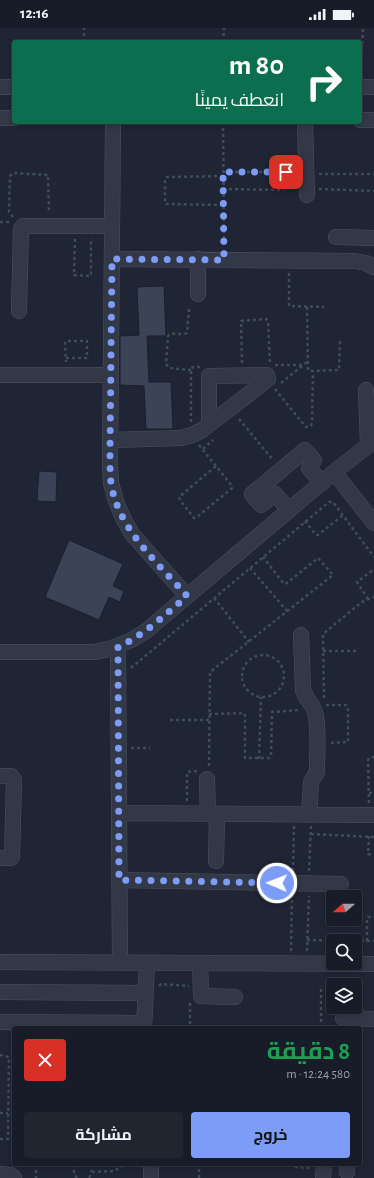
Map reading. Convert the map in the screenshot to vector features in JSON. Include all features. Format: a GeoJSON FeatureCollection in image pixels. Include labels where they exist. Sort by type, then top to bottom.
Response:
{"type":"FeatureCollection","features":[{"type":"Feature","properties":{"kind":"street"},"geometry":{"type":"LineString","coordinates":[[0,87],[12,87]]}},
{"type":"Feature","properties":{"kind":"street"},"geometry":{"type":"LineString","coordinates":[[362,87],[374,87]]}},
{"type":"Feature","properties":{"kind":"street"},"geometry":{"type":"LineString","coordinates":[[0,118],[12,118]]}},
{"type":"Feature","properties":{"kind":"street"},"geometry":{"type":"LineString","coordinates":[[362,120],[374,120]]}},
{"type":"Feature","properties":{"kind":"street"},"geometry":{"type":"LineString","coordinates":[[113,124],[110,440],[111,483],[116,501],[132,534],[187,596]]}},
{"type":"Feature","properties":{"kind":"street"},"geometry":{"type":"LineString","coordinates":[[305,124],[306,186]]}},
{"type":"Feature","properties":{"kind":"street"},"geometry":{"type":"LineString","coordinates":[[19,311],[21,229],[23,226],[112,226]]}},
{"type":"Feature","properties":{"kind":"street"},"geometry":{"type":"LineString","coordinates":[[336,237],[374,238]]}},
{"type":"Feature","properties":{"kind":"street"},"geometry":{"type":"LineString","coordinates":[[112,259],[355,261],[366,263],[374,267]]}},
{"type":"Feature","properties":{"kind":"street"},"geometry":{"type":"LineString","coordinates":[[198,260],[198,294]]}},
{"type":"Feature","properties":{"kind":"street"},"geometry":{"type":"LineString","coordinates":[[0,375],[111,375]]}},
{"type":"Feature","properties":{"kind":"street"},"geometry":{"type":"LineString","coordinates":[[0,652],[95,652],[118,647],[146,631],[334,472],[371,443],[366,390]]}},
{"type":"Feature","properties":{"kind":"street"},"geometry":{"type":"LineString","coordinates":[[110,440],[180,438],[192,435],[209,424]]}},
{"type":"Feature","properties":{"kind":"street"},"geometry":{"type":"LineString","coordinates":[[289,510],[275,494],[261,505],[252,496],[306,450],[314,460],[308,468],[322,483]]}},
{"type":"Feature","properties":{"kind":"street"},"geometry":{"type":"LineString","coordinates":[[334,472],[374,523]]}},
{"type":"Feature","properties":{"kind":"street"},"geometry":{"type":"LineString","coordinates":[[301,635],[303,690],[306,698],[314,709],[316,718],[317,770],[311,782],[309,815]]}},
{"type":"Feature","properties":{"kind":"street"},"geometry":{"type":"LineString","coordinates":[[118,647],[120,963]]}},
{"type":"Feature","properties":{"kind":"street"},"geometry":{"type":"LineString","coordinates":[[206,773],[213,814],[216,861]]}},
{"type":"Feature","properties":{"kind":"street"},"geometry":{"type":"LineString","coordinates":[[0,776],[11,776],[14,780],[12,857],[0,858]]}},
{"type":"Feature","properties":{"kind":"street"},"geometry":{"type":"LineString","coordinates":[[119,813],[374,815]]}},
{"type":"Feature","properties":{"kind":"street"},"geometry":{"type":"LineString","coordinates":[[119,880],[341,884]]}},
{"type":"Feature","properties":{"kind":"street"},"geometry":{"type":"LineString","coordinates":[[0,962],[374,964]]}},
{"type":"Feature","properties":{"kind":"street"},"geometry":{"type":"LineString","coordinates":[[0,1022],[144,1026],[152,990],[147,963]]}},
{"type":"Feature","properties":{"kind":"street"},"geometry":{"type":"LineString","coordinates":[[200,963],[201,996],[235,997]]}},
{"type":"Feature","properties":{"kind":"street"},"geometry":{"type":"LineString","coordinates":[[0,992],[152,990]]}},
{"type":"Feature","properties":{"kind":"street"},"geometry":{"type":"LineString","coordinates":[[343,1018],[374,1019]]}},
{"type":"Feature","properties":{"kind":"street"},"geometry":{"type":"LineString","coordinates":[[0,1174],[11,1174],[14,1178]]}},
{"type":"Feature","properties":{"kind":"path"},"geometry":{"type":"LineString","coordinates":[[84,28],[84,40]]}},
{"type":"Feature","properties":{"kind":"path"},"geometry":{"type":"LineString","coordinates":[[223,40],[224,28]]}},
{"type":"Feature","properties":{"kind":"path"},"geometry":{"type":"LineString","coordinates":[[362,48],[363,28]]}},
{"type":"Feature","properties":{"kind":"path"},"geometry":{"type":"LineString","coordinates":[[223,124],[224,260]]}},
{"type":"Feature","properties":{"kind":"path"},"geometry":{"type":"LineString","coordinates":[[223,172],[286,172]]}},
{"type":"Feature","properties":{"kind":"path"},"geometry":{"type":"LineString","coordinates":[[23,226],[9,212],[10,176],[13,174],[46,174],[49,176],[49,226]]}},
{"type":"Feature","properties":{"kind":"path"},"geometry":{"type":"LineString","coordinates":[[306,186],[374,174]]}},
{"type":"Feature","properties":{"kind":"path"},"geometry":{"type":"LineString","coordinates":[[223,176],[165,178],[166,204],[223,205]]}},
{"type":"Feature","properties":{"kind":"path"},"geometry":{"type":"LineString","coordinates":[[306,186],[374,192]]}},
{"type":"Feature","properties":{"kind":"path"},"geometry":{"type":"LineString","coordinates":[[223,189],[284,190]]}},
{"type":"Feature","properties":{"kind":"path"},"geometry":{"type":"LineString","coordinates":[[75,226],[75,276],[91,275],[91,226]]}},
{"type":"Feature","properties":{"kind":"path"},"geometry":{"type":"LineString","coordinates":[[288,260],[289,305],[291,307],[324,308]]}},
{"type":"Feature","properties":{"kind":"path"},"geometry":{"type":"LineString","coordinates":[[307,307],[307,368],[309,371],[339,370],[340,339]]}},
{"type":"Feature","properties":{"kind":"path"},"geometry":{"type":"LineString","coordinates":[[189,309],[187,333],[171,334],[168,336],[166,364],[169,368],[191,370]]}},
{"type":"Feature","properties":{"kind":"path"},"geometry":{"type":"LineString","coordinates":[[242,366],[241,321],[266,319],[268,321],[270,366]]}},
{"type":"Feature","properties":{"kind":"path"},"geometry":{"type":"LineString","coordinates":[[66,358],[87,358],[87,341],[66,341],[65,343],[66,375]]}},
{"type":"Feature","properties":{"kind":"path"},"geometry":{"type":"LineString","coordinates":[[275,389],[304,425],[308,427],[312,424],[313,371]]}},
{"type":"Feature","properties":{"kind":"path"},"geometry":{"type":"LineString","coordinates":[[239,419],[281,470]]}},
{"type":"Feature","properties":{"kind":"path"},"geometry":{"type":"LineString","coordinates":[[192,435],[216,466],[232,488],[194,518],[179,498],[216,466]]}},
{"type":"Feature","properties":{"kind":"path"},"geometry":{"type":"LineString","coordinates":[[130,672],[132,668],[330,501],[333,502],[374,557]]}},
{"type":"Feature","properties":{"kind":"path"},"geometry":{"type":"LineString","coordinates":[[305,521],[316,535],[318,535],[343,515]]}},
{"type":"Feature","properties":{"kind":"path"},"geometry":{"type":"LineString","coordinates":[[185,800],[187,799],[187,772],[206,773],[210,672],[333,576],[333,574],[318,558],[284,584],[263,557]]}},
{"type":"Feature","properties":{"kind":"path"},"geometry":{"type":"LineString","coordinates":[[250,568],[288,612]]}},
{"type":"Feature","properties":{"kind":"path"},"geometry":{"type":"LineString","coordinates":[[368,599],[357,582],[374,569]]}},
{"type":"Feature","properties":{"kind":"path"},"geometry":{"type":"LineString","coordinates":[[317,743],[348,742],[348,706],[324,705],[323,634],[368,599],[374,597]]}},
{"type":"Feature","properties":{"kind":"path"},"geometry":{"type":"LineString","coordinates":[[214,598],[248,642]]}},
{"type":"Feature","properties":{"kind":"path"},"geometry":{"type":"LineString","coordinates":[[323,652],[357,651]]}},
{"type":"Feature","properties":{"kind":"path"},"geometry":{"type":"LineString","coordinates":[[260,655],[272,656],[281,664],[284,670],[284,682],[278,692],[267,697],[261,697],[255,696],[246,688],[242,677],[245,665],[249,660],[260,655]]}},
{"type":"Feature","properties":{"kind":"path"},"geometry":{"type":"LineString","coordinates":[[259,758],[261,697]]}},
{"type":"Feature","properties":{"kind":"path"},"geometry":{"type":"LineString","coordinates":[[209,714],[244,713],[245,758],[269,758],[271,756],[272,712],[314,709]]}},
{"type":"Feature","properties":{"kind":"path"},"geometry":{"type":"LineString","coordinates":[[170,720],[209,720]]}},
{"type":"Feature","properties":{"kind":"path"},"geometry":{"type":"LineString","coordinates":[[131,740],[131,755]]}},
{"type":"Feature","properties":{"kind":"path"},"geometry":{"type":"LineString","coordinates":[[131,748],[150,748]]}},
{"type":"Feature","properties":{"kind":"path"},"geometry":{"type":"LineString","coordinates":[[374,757],[369,758],[368,773],[369,793],[374,793]]}},
{"type":"Feature","properties":{"kind":"path"},"geometry":{"type":"LineString","coordinates":[[361,800],[369,800]]}},
{"type":"Feature","properties":{"kind":"path"},"geometry":{"type":"LineString","coordinates":[[311,834],[374,837]]}},
{"type":"Feature","properties":{"kind":"path"},"geometry":{"type":"LineString","coordinates":[[369,836],[368,854],[374,855]]}},
{"type":"Feature","properties":{"kind":"path"},"geometry":{"type":"LineString","coordinates":[[367,941],[367,917],[374,916]]}},
{"type":"Feature","properties":{"kind":"path"},"geometry":{"type":"LineString","coordinates":[[307,940],[374,941]]}},
{"type":"Feature","properties":{"kind":"path"},"geometry":{"type":"LineString","coordinates":[[152,990],[160,984],[186,985],[189,988]]}},
{"type":"Feature","properties":{"kind":"path"},"geometry":{"type":"LineString","coordinates":[[321,986],[321,1026]]}},
{"type":"Feature","properties":{"kind":"path"},"geometry":{"type":"LineString","coordinates":[[190,1001],[190,1026]]}},
{"type":"Feature","properties":{"kind":"path"},"geometry":{"type":"LineString","coordinates":[[0,1055],[8,1056],[8,1139]]}},
{"type":"Feature","properties":{"kind":"path"},"geometry":{"type":"LineString","coordinates":[[0,1113],[8,1113]]}},
{"type":"Feature","properties":{"kind":"path"},"geometry":{"type":"LineString","coordinates":[[0,1139],[12,1139]]}},
{"type":"Feature","properties":{"kind":"path"},"geometry":{"type":"LineString","coordinates":[[36,1166],[36,1178]]}},
{"type":"Feature","properties":{"kind":"path"},"geometry":{"type":"LineString","coordinates":[[76,1166],[74,1174],[77,1178]]}},
{"type":"Feature","properties":{"kind":"path"},"geometry":{"type":"LineString","coordinates":[[89,1178],[92,1172],[90,1166]]}},
{"type":"Feature","properties":{"kind":"path"},"geometry":{"type":"LineString","coordinates":[[92,1172],[114,1171],[123,1166]]}},
{"type":"Feature","properties":{"kind":"path"},"geometry":{"type":"LineString","coordinates":[[199,1166],[199,1178]]}},
{"type":"Feature","properties":{"kind":"path"},"geometry":{"type":"LineString","coordinates":[[292,1166],[323,1170]]}},
{"type":"Feature","properties":{"kind":"building"},"geometry":{"type":"Polygon","coordinates":[[[164,286],[166,336],[147,336],[149,382],[171,382],[173,429],[146,429],[144,386],[120,385],[120,336],[139,335],[137,287],[164,286]]]}},
{"type":"Feature","properties":{"kind":"building"},"geometry":{"type":"Polygon","coordinates":[[[39,471],[57,472],[56,502],[37,501],[39,471]]]}},
{"type":"Feature","properties":{"kind":"building"},"geometry":{"type":"Polygon","coordinates":[[[69,540],[123,564],[113,586],[124,591],[120,602],[109,597],[99,620],[45,597],[69,540]]]}},
{"type":"Feature","properties":{"kind":"route"},"geometry":{"type":"LineString","coordinates":[[277,883],[119,880],[118,647],[146,631],[187,596],[132,534],[123,518],[111,483],[112,259],[224,260],[223,172],[286,172]]}}]}
